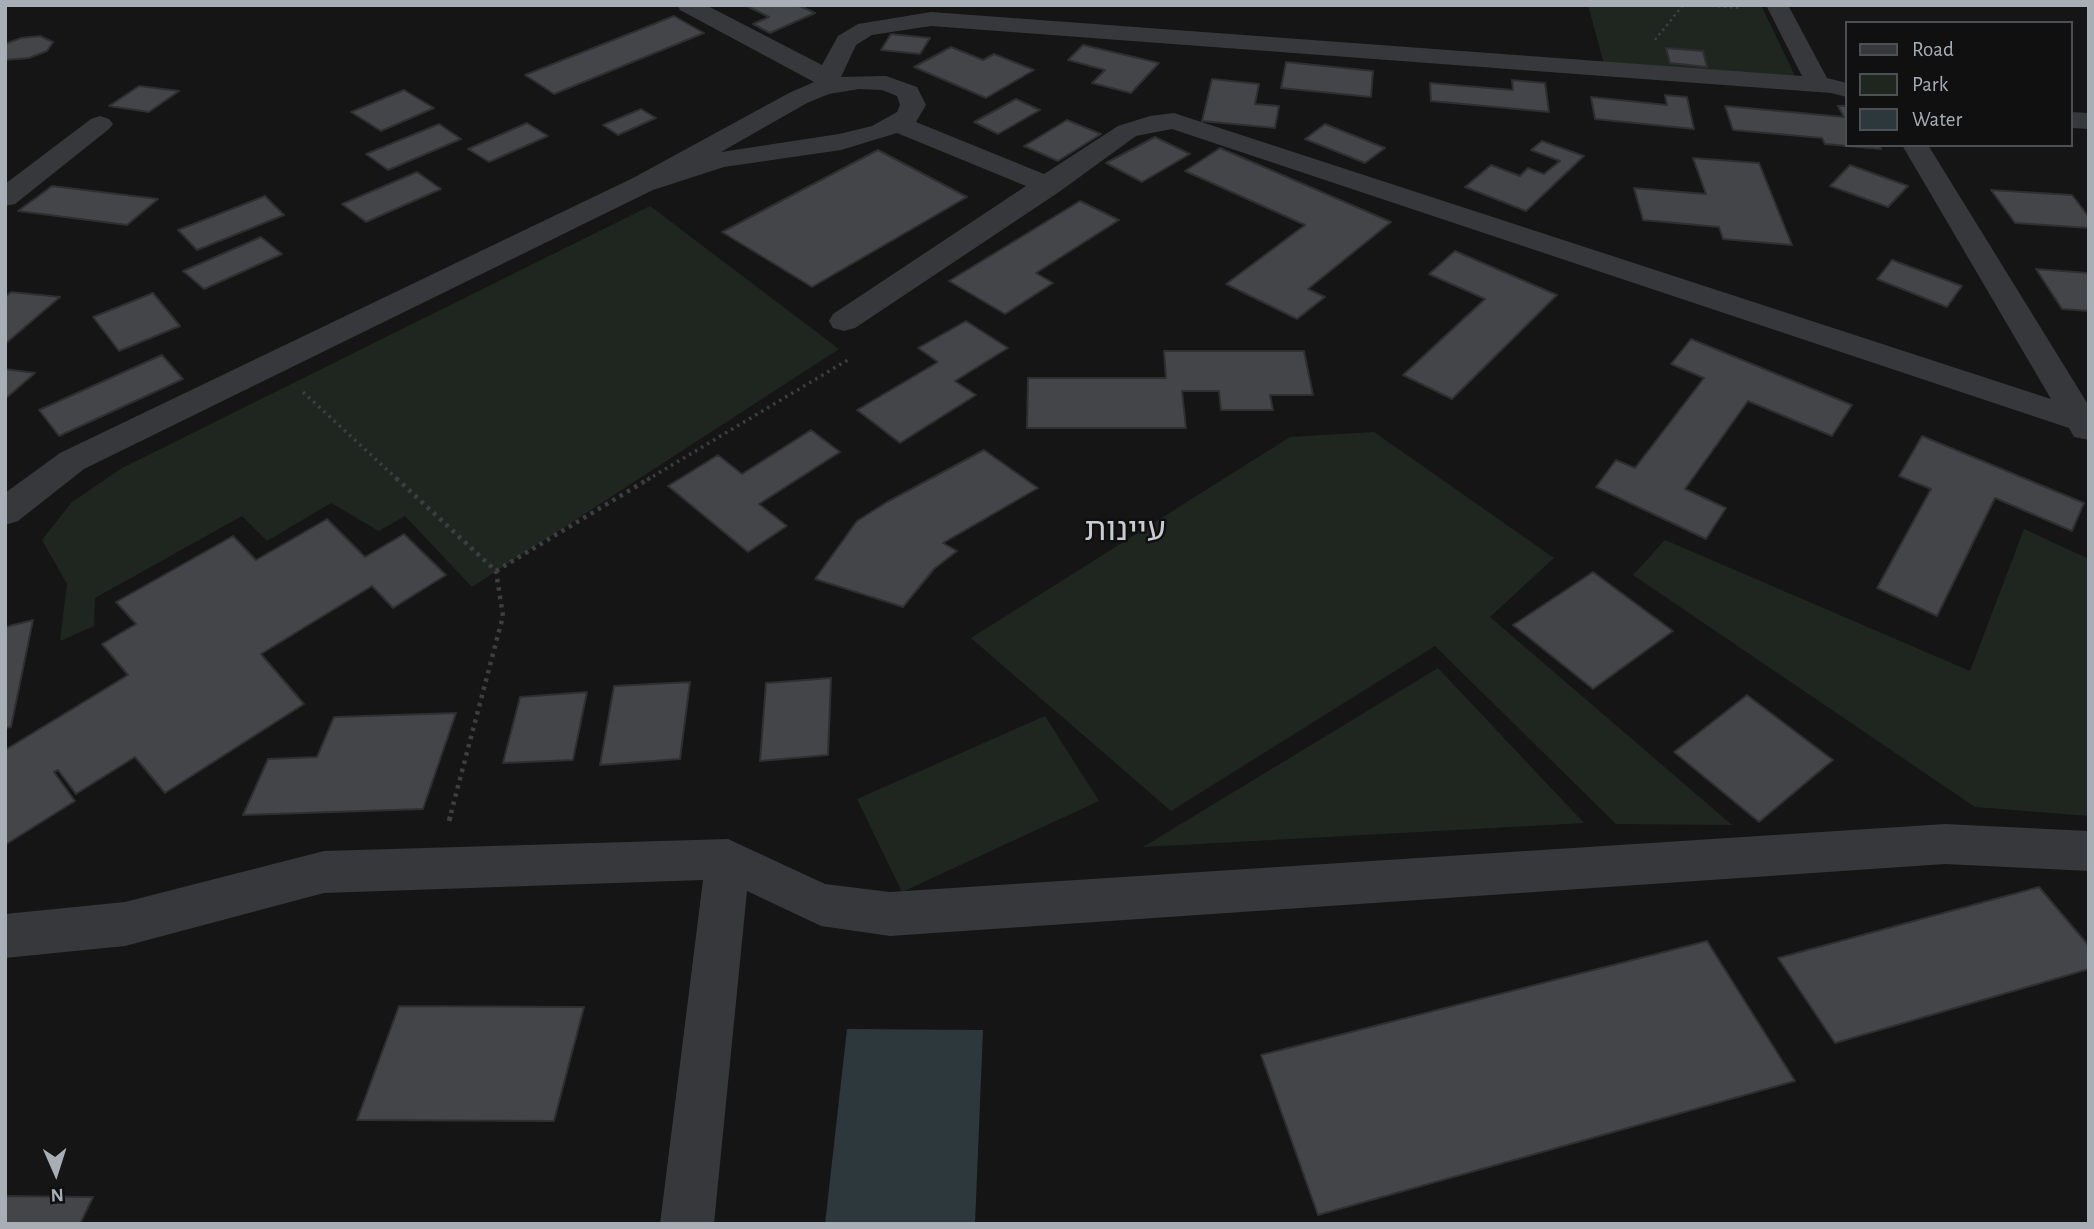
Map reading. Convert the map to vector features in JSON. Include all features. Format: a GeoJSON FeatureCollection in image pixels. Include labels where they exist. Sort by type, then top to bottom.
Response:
{"type":"FeatureCollection","features":[{"type":"Feature","properties":{"kind":"street"},"geometry":{"type":"LineString","coordinates":[[688,5],[826,83]]}},
{"type":"Feature","properties":{"kind":"street"},"geometry":{"type":"LineString","coordinates":[[1777,5],[1819,86]]}},
{"type":"Feature","properties":{"kind":"street"},"geometry":{"type":"LineString","coordinates":[[826,83],[846,41],[889,15],[1846,90]]}},
{"type":"Feature","properties":{"kind":"street"},"geometry":{"type":"LineString","coordinates":[[5,512],[21,485],[643,184],[826,83],[886,83],[908,92],[913,105],[907,117],[881,131],[841,142],[723,159],[643,184]]}},
{"type":"Feature","properties":{"kind":"street"},"geometry":{"type":"LineString","coordinates":[[844,321],[1049,186],[1127,131],[1174,121],[2084,427]]}},
{"type":"Feature","properties":{"kind":"street"},"geometry":{"type":"LineString","coordinates":[[896,123],[1049,186]]}},
{"type":"Feature","properties":{"kind":"street"},"geometry":{"type":"LineString","coordinates":[[5,198],[100,124]]}},
{"type":"Feature","properties":{"kind":"street"},"geometry":{"type":"LineString","coordinates":[[1916,147],[2084,427]]}},
{"type":"Feature","properties":{"kind":"street"},"geometry":{"type":"LineString","coordinates":[[5,936],[125,924],[324,872],[728,859],[821,905],[890,914],[1945,844],[2089,851]]}},
{"type":"Feature","properties":{"kind":"street"},"geometry":{"type":"LineString","coordinates":[[687,1224],[728,859]]}},
{"type":"Feature","properties":{"kind":"path"},"geometry":{"type":"LineString","coordinates":[[496,571],[864,350],[844,321]]}},
{"type":"Feature","properties":{"kind":"path"},"geometry":{"type":"LineString","coordinates":[[272,364],[496,571],[503,616],[437,869]]}},
{"type":"Feature","properties":{"kind":"green space"},"geometry":{"type":"Polygon","coordinates":[[[1588,5],[1761,5],[1796,78],[1604,64],[1588,5]]]}},
{"type":"Feature","properties":{"kind":"green space"},"geometry":{"type":"Polygon","coordinates":[[[650,206],[839,349],[472,587],[405,516],[379,531],[331,503],[267,541],[242,516],[95,598],[94,626],[60,641],[67,584],[42,540],[72,502],[122,468],[650,206]]]}},
{"type":"Feature","properties":{"kind":"green space"},"geometry":{"type":"Polygon","coordinates":[[[1374,432],[1554,558],[1490,617],[1732,825],[1616,824],[1435,646],[1171,811],[971,638],[1290,437],[1374,432]]]}},
{"type":"Feature","properties":{"kind":"green space"},"geometry":{"type":"Polygon","coordinates":[[[2024,529],[2089,559],[2089,816],[1975,807],[1633,575],[1665,540],[1970,671],[2024,529]]]}},
{"type":"Feature","properties":{"kind":"green space"},"geometry":{"type":"Polygon","coordinates":[[[1438,668],[1584,823],[1143,847],[1438,668]]]}},
{"type":"Feature","properties":{"kind":"green space"},"geometry":{"type":"Polygon","coordinates":[[[1045,716],[1099,801],[902,892],[857,799],[1045,716]]]}},
{"type":"Feature","properties":{"kind":"water"},"geometry":{"type":"Polygon","coordinates":[[[847,1029],[983,1030],[975,1224],[825,1224],[847,1029]]]}},
{"type":"Feature","properties":{"kind":"building"},"geometry":{"type":"Polygon","coordinates":[[[745,5],[798,5],[815,13],[770,33],[753,24],[769,17],[745,5]]]}},
{"type":"Feature","properties":{"kind":"building"},"geometry":{"type":"Polygon","coordinates":[[[674,16],[704,33],[554,94],[525,75],[674,16]]]}},
{"type":"Feature","properties":{"kind":"building"},"geometry":{"type":"Polygon","coordinates":[[[891,34],[930,38],[920,54],[881,50],[891,34]]]}},
{"type":"Feature","properties":{"kind":"building"},"geometry":{"type":"Polygon","coordinates":[[[40,36],[53,42],[47,51],[29,58],[5,60],[5,44],[21,38],[40,36]]]}},
{"type":"Feature","properties":{"kind":"building"},"geometry":{"type":"Polygon","coordinates":[[[1083,45],[1159,63],[1131,93],[1092,83],[1105,70],[1068,60],[1083,45]]]}},
{"type":"Feature","properties":{"kind":"building"},"geometry":{"type":"Polygon","coordinates":[[[951,47],[983,60],[994,54],[1034,70],[986,98],[914,67],[951,47]]]}},
{"type":"Feature","properties":{"kind":"building"},"geometry":{"type":"Polygon","coordinates":[[[1666,48],[1703,51],[1707,67],[1670,63],[1666,48]]]}},
{"type":"Feature","properties":{"kind":"building"},"geometry":{"type":"Polygon","coordinates":[[[1286,62],[1373,71],[1371,97],[1281,88],[1286,62]]]}},
{"type":"Feature","properties":{"kind":"building"},"geometry":{"type":"Polygon","coordinates":[[[1212,79],[1259,84],[1255,104],[1279,106],[1275,128],[1202,121],[1212,79]]]}},
{"type":"Feature","properties":{"kind":"building"},"geometry":{"type":"Polygon","coordinates":[[[1512,80],[1545,83],[1549,112],[1431,101],[1430,83],[1513,90],[1512,80]]]}},
{"type":"Feature","properties":{"kind":"building"},"geometry":{"type":"Polygon","coordinates":[[[139,86],[179,91],[149,112],[109,106],[139,86]]]}},
{"type":"Feature","properties":{"kind":"building"},"geometry":{"type":"Polygon","coordinates":[[[404,90],[434,108],[381,131],[351,112],[404,90]]]}},
{"type":"Feature","properties":{"kind":"building"},"geometry":{"type":"Polygon","coordinates":[[[1665,95],[1687,97],[1694,129],[1595,119],[1591,97],[1667,105],[1665,95]]]}},
{"type":"Feature","properties":{"kind":"building"},"geometry":{"type":"Polygon","coordinates":[[[1016,99],[1040,110],[998,134],[974,122],[1016,99]]]}},
{"type":"Feature","properties":{"kind":"building"},"geometry":{"type":"Polygon","coordinates":[[[1725,106],[1844,117],[1838,106],[1846,106],[1846,146],[1825,144],[1822,138],[1733,130],[1725,106]]]}},
{"type":"Feature","properties":{"kind":"building"},"geometry":{"type":"Polygon","coordinates":[[[641,109],[656,118],[618,135],[603,125],[641,109]]]}},
{"type":"Feature","properties":{"kind":"building"},"geometry":{"type":"Polygon","coordinates":[[[1067,120],[1101,134],[1058,161],[1024,146],[1067,120]]]}},
{"type":"Feature","properties":{"kind":"building"},"geometry":{"type":"Polygon","coordinates":[[[527,123],[548,136],[489,162],[468,149],[527,123]]]}},
{"type":"Feature","properties":{"kind":"building"},"geometry":{"type":"Polygon","coordinates":[[[439,124],[461,139],[388,170],[366,154],[439,124]]]}},
{"type":"Feature","properties":{"kind":"building"},"geometry":{"type":"Polygon","coordinates":[[[1325,124],[1385,148],[1365,163],[1305,139],[1325,124]]]}},
{"type":"Feature","properties":{"kind":"building"},"geometry":{"type":"Polygon","coordinates":[[[1155,137],[1190,154],[1142,182],[1106,163],[1155,137]]]}},
{"type":"Feature","properties":{"kind":"building"},"geometry":{"type":"Polygon","coordinates":[[[1542,141],[1584,156],[1526,211],[1465,187],[1491,165],[1520,176],[1528,168],[1544,174],[1560,161],[1531,150],[1542,141]]]}},
{"type":"Feature","properties":{"kind":"building"},"geometry":{"type":"Polygon","coordinates":[[[1220,148],[1391,222],[1308,289],[1325,297],[1297,319],[1226,284],[1305,225],[1185,171],[1220,148]]]}},
{"type":"Feature","properties":{"kind":"building"},"geometry":{"type":"Polygon","coordinates":[[[878,150],[967,197],[812,287],[722,232],[878,150]]]}},
{"type":"Feature","properties":{"kind":"building"},"geometry":{"type":"Polygon","coordinates":[[[1693,158],[1759,163],[1792,245],[1723,239],[1719,227],[1643,220],[1634,188],[1706,194],[1693,158]]]}},
{"type":"Feature","properties":{"kind":"building"},"geometry":{"type":"Polygon","coordinates":[[[1850,165],[1908,186],[1888,207],[1830,186],[1850,165]]]}},
{"type":"Feature","properties":{"kind":"building"},"geometry":{"type":"Polygon","coordinates":[[[417,172],[441,189],[366,222],[342,204],[417,172]]]}},
{"type":"Feature","properties":{"kind":"building"},"geometry":{"type":"Polygon","coordinates":[[[52,186],[158,199],[127,225],[18,211],[52,186]]]}},
{"type":"Feature","properties":{"kind":"building"},"geometry":{"type":"Polygon","coordinates":[[[1991,190],[2072,195],[2089,217],[2089,228],[2015,223],[1991,190]]]}},
{"type":"Feature","properties":{"kind":"building"},"geometry":{"type":"Polygon","coordinates":[[[265,196],[284,215],[197,250],[178,230],[265,196]]]}},
{"type":"Feature","properties":{"kind":"building"},"geometry":{"type":"Polygon","coordinates":[[[1080,201],[1119,220],[1036,273],[1053,283],[1005,314],[949,281],[1080,201]]]}},
{"type":"Feature","properties":{"kind":"building"},"geometry":{"type":"Polygon","coordinates":[[[261,237],[282,254],[204,289],[183,271],[261,237]]]}},
{"type":"Feature","properties":{"kind":"building"},"geometry":{"type":"Polygon","coordinates":[[[1455,251],[1557,295],[1452,399],[1403,375],[1485,299],[1429,274],[1455,251]]]}},
{"type":"Feature","properties":{"kind":"building"},"geometry":{"type":"Polygon","coordinates":[[[1892,260],[1962,286],[1947,307],[1877,279],[1892,260]]]}},
{"type":"Feature","properties":{"kind":"building"},"geometry":{"type":"Polygon","coordinates":[[[2036,269],[2089,273],[2089,311],[2062,309],[2036,269]]]}},
{"type":"Feature","properties":{"kind":"building"},"geometry":{"type":"Polygon","coordinates":[[[11,292],[60,297],[5,344],[5,297],[11,292]]]}},
{"type":"Feature","properties":{"kind":"building"},"geometry":{"type":"Polygon","coordinates":[[[153,293],[180,326],[119,351],[93,317],[153,293]]]}},
{"type":"Feature","properties":{"kind":"building"},"geometry":{"type":"Polygon","coordinates":[[[966,321],[1008,348],[955,381],[976,395],[900,443],[857,410],[938,362],[918,348],[966,321]]]}},
{"type":"Feature","properties":{"kind":"building"},"geometry":{"type":"Polygon","coordinates":[[[1691,339],[1852,405],[1832,436],[1748,401],[1685,489],[1726,508],[1706,539],[1596,487],[1616,460],[1635,468],[1704,378],[1671,364],[1691,339]]]}},
{"type":"Feature","properties":{"kind":"building"},"geometry":{"type":"Polygon","coordinates":[[[1164,351],[1304,351],[1313,395],[1270,395],[1273,410],[1221,410],[1219,391],[1182,391],[1186,428],[1027,428],[1028,378],[1166,378],[1164,351]]]}},
{"type":"Feature","properties":{"kind":"building"},"geometry":{"type":"Polygon","coordinates":[[[162,355],[183,379],[59,436],[39,410],[162,355]]]}},
{"type":"Feature","properties":{"kind":"building"},"geometry":{"type":"Polygon","coordinates":[[[5,369],[35,373],[5,399],[5,369]]]}},
{"type":"Feature","properties":{"kind":"building"},"geometry":{"type":"Polygon","coordinates":[[[811,430],[840,452],[759,504],[787,526],[748,552],[668,486],[718,455],[742,474],[811,430]]]}},
{"type":"Feature","properties":{"kind":"building"},"geometry":{"type":"Polygon","coordinates":[[[1922,436],[2084,503],[2072,531],[1995,498],[1937,616],[1877,588],[1931,489],[1899,476],[1922,436]]]}},
{"type":"Feature","properties":{"kind":"building"},"geometry":{"type":"Polygon","coordinates":[[[984,450],[1038,488],[943,543],[957,551],[934,569],[903,607],[815,579],[857,521],[984,450]]]}},
{"type":"Feature","properties":{"kind":"building"},"geometry":{"type":"Polygon","coordinates":[[[327,519],[365,557],[404,534],[446,575],[393,608],[372,586],[261,654],[304,704],[165,793],[135,757],[76,794],[58,770],[54,772],[75,801],[5,845],[5,750],[128,675],[102,644],[136,624],[116,602],[233,536],[256,560],[327,519]]]}},
{"type":"Feature","properties":{"kind":"building"},"geometry":{"type":"Polygon","coordinates":[[[1593,572],[1673,631],[1593,689],[1513,625],[1593,572]]]}},
{"type":"Feature","properties":{"kind":"building"},"geometry":{"type":"Polygon","coordinates":[[[33,620],[11,727],[5,728],[5,627],[33,620]]]}},
{"type":"Feature","properties":{"kind":"building"},"geometry":{"type":"Polygon","coordinates":[[[831,678],[828,755],[760,761],[766,683],[831,678]]]}},
{"type":"Feature","properties":{"kind":"building"},"geometry":{"type":"Polygon","coordinates":[[[690,682],[680,759],[600,765],[614,686],[690,682]]]}},
{"type":"Feature","properties":{"kind":"building"},"geometry":{"type":"Polygon","coordinates":[[[587,692],[573,760],[503,763],[520,697],[587,692]]]}},
{"type":"Feature","properties":{"kind":"building"},"geometry":{"type":"Polygon","coordinates":[[[1747,695],[1833,760],[1759,822],[1674,752],[1747,695]]]}},
{"type":"Feature","properties":{"kind":"building"},"geometry":{"type":"Polygon","coordinates":[[[456,713],[423,809],[243,815],[268,759],[317,757],[334,717],[456,713]]]}},
{"type":"Feature","properties":{"kind":"building"},"geometry":{"type":"Polygon","coordinates":[[[2039,887],[2089,946],[2089,969],[1835,1043],[1778,958],[2039,887]]]}},
{"type":"Feature","properties":{"kind":"building"},"geometry":{"type":"Polygon","coordinates":[[[1707,941],[1795,1081],[1318,1215],[1261,1055],[1707,941]]]}},
{"type":"Feature","properties":{"kind":"building"},"geometry":{"type":"Polygon","coordinates":[[[399,1006],[584,1007],[554,1121],[357,1120],[399,1006]]]}},
{"type":"Feature","properties":{"kind":"building"},"geometry":{"type":"Polygon","coordinates":[[[5,1196],[93,1197],[80,1224],[5,1224],[5,1196]]]}},
{"type":"Feature","properties":{"kind":"district","name":"עיינות"},"geometry":{"type":"Point","coordinates":[1125,530]}}]}
